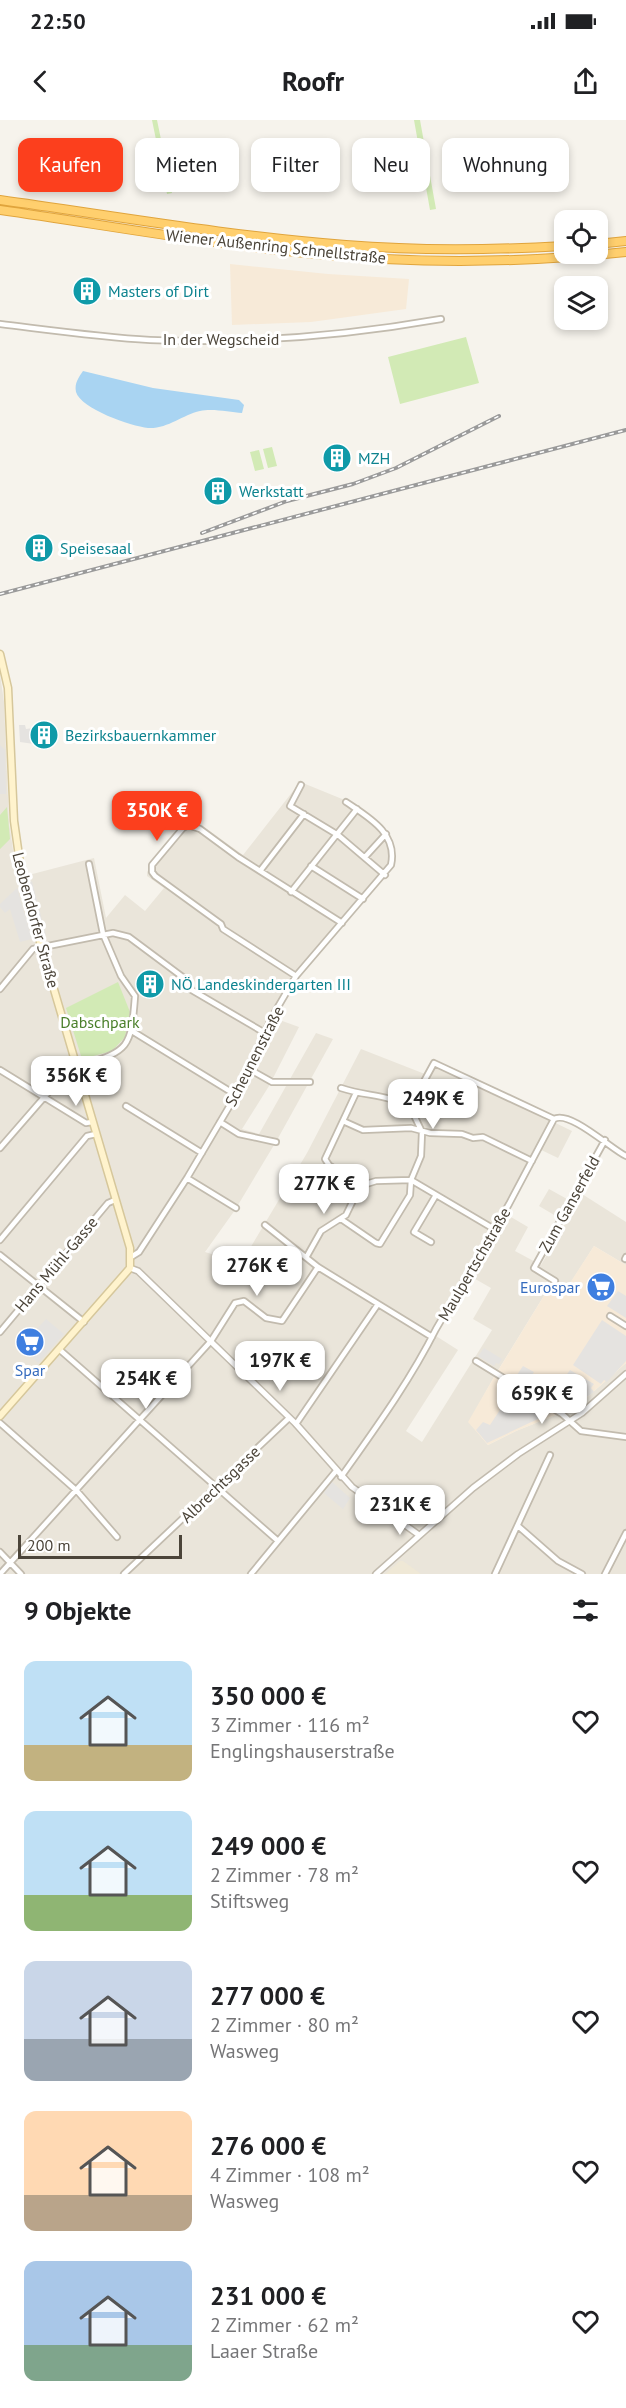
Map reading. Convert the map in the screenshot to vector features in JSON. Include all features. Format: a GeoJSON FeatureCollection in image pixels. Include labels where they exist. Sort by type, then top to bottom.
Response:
{"type":"FeatureCollection","features":[{"type":"Feature","properties":{"kind":"highway","name":"Wiener Außenring Schnellstraße"},"geometry":{"type":"LineString","coordinates":[[0,200],[240,234],[348,245],[458,249],[554,246]]}},
{"type":"Feature","properties":{"kind":"highway","name":"Wiener Außenring Schnellstraße"},"geometry":{"type":"LineString","coordinates":[[0,210],[240,245],[354,257],[497,260],[626,252]]}},
{"type":"Feature","properties":{"kind":"highway"},"geometry":{"type":"LineString","coordinates":[[608,243],[626,241]]}},
{"type":"Feature","properties":{"kind":"main road","name":"Leobendorfer Straße"},"geometry":{"type":"LineString","coordinates":[[0,654],[9,702],[16,848],[23,884],[78,1067],[131,1257],[130,1268]]}},
{"type":"Feature","properties":{"kind":"main road"},"geometry":{"type":"LineString","coordinates":[[0,1416],[130,1268]]}},
{"type":"Feature","properties":{"kind":"street","name":"In der Wegscheid"},"geometry":{"type":"LineString","coordinates":[[0,324],[148,340],[250,341],[360,332],[441,319]]}},
{"type":"Feature","properties":{"kind":"street"},"geometry":{"type":"LineString","coordinates":[[301,785],[290,806],[338,835],[385,875]]}},
{"type":"Feature","properties":{"kind":"street"},"geometry":{"type":"LineString","coordinates":[[346,802],[386,834],[365,857]]}},
{"type":"Feature","properties":{"kind":"street"},"geometry":{"type":"LineString","coordinates":[[291,892],[357,809]]}},
{"type":"Feature","properties":{"kind":"street"},"geometry":{"type":"LineString","coordinates":[[260,871],[304,813]]}},
{"type":"Feature","properties":{"kind":"street"},"geometry":{"type":"LineString","coordinates":[[296,976],[223,929],[221,924],[155,876],[152,872],[152,865],[188,825],[200,829],[291,892],[342,923]]}},
{"type":"Feature","properties":{"kind":"street","name":"Scheunenstraße"},"geometry":{"type":"LineString","coordinates":[[131,1257],[139,1252],[202,1153],[236,1095],[272,1017],[296,976],[385,875],[391,865],[393,851],[386,834]]}},
{"type":"Feature","properties":{"kind":"street"},"geometry":{"type":"LineString","coordinates":[[78,1067],[116,1054],[124,1047],[132,1031],[135,996],[121,976],[103,934],[89,864]]}},
{"type":"Feature","properties":{"kind":"street"},"geometry":{"type":"LineString","coordinates":[[311,866],[363,899]]}},
{"type":"Feature","properties":{"kind":"street"},"geometry":{"type":"LineString","coordinates":[[0,989],[31,950],[41,946],[113,933],[129,937],[184,978],[190,989],[264,1034]]}},
{"type":"Feature","properties":{"kind":"street"},"geometry":{"type":"LineString","coordinates":[[132,1031],[236,1095]]}},
{"type":"Feature","properties":{"kind":"street"},"geometry":{"type":"LineString","coordinates":[[410,1107],[434,1063],[554,1119],[562,1118],[604,1140],[613,1149],[626,1156]]}},
{"type":"Feature","properties":{"kind":"street"},"geometry":{"type":"LineString","coordinates":[[249,1069],[272,1082],[310,1082]]}},
{"type":"Feature","properties":{"kind":"street"},"geometry":{"type":"LineString","coordinates":[[0,1070],[86,1123],[92,1122]]}},
{"type":"Feature","properties":{"kind":"street"},"geometry":{"type":"LineString","coordinates":[[0,1148],[67,1071]]}},
{"type":"Feature","properties":{"kind":"street"},"geometry":{"type":"LineString","coordinates":[[341,1088],[356,1093],[387,1096],[410,1107],[422,1132],[422,1156],[411,1180],[410,1195],[381,1243],[376,1244],[341,1219]]}},
{"type":"Feature","properties":{"kind":"street"},"geometry":{"type":"LineString","coordinates":[[356,1093],[325,1160],[360,1186]]}},
{"type":"Feature","properties":{"kind":"street"},"geometry":{"type":"LineString","coordinates":[[126,1106],[202,1153]]}},
{"type":"Feature","properties":{"kind":"street","name":"Maulpertschstraße"},"geometry":{"type":"LineString","coordinates":[[341,1476],[384,1417],[430,1343],[554,1119]]}},
{"type":"Feature","properties":{"kind":"street"},"geometry":{"type":"LineString","coordinates":[[343,1121],[363,1130],[411,1128],[422,1132],[483,1137],[532,1161]]}},
{"type":"Feature","properties":{"kind":"street"},"geometry":{"type":"LineString","coordinates":[[220,1122],[239,1134],[276,1142]]}},
{"type":"Feature","properties":{"kind":"street"},"geometry":{"type":"LineString","coordinates":[[0,1240],[87,1136],[96,1134]]}},
{"type":"Feature","properties":{"kind":"street","name":"Zum Ganserfeld"},"geometry":{"type":"LineString","coordinates":[[555,1281],[534,1268],[604,1140]]}},
{"type":"Feature","properties":{"kind":"street"},"geometry":{"type":"LineString","coordinates":[[187,1178],[236,1208]]}},
{"type":"Feature","properties":{"kind":"street"},"geometry":{"type":"LineString","coordinates":[[306,1256],[321,1230],[346,1215],[360,1186],[375,1181],[411,1180],[494,1229]]}},
{"type":"Feature","properties":{"kind":"street"},"geometry":{"type":"LineString","coordinates":[[431,1242],[414,1232],[436,1195]]}},
{"type":"Feature","properties":{"kind":"street","name":"Hans Mühl-Gasse"},"geometry":{"type":"LineString","coordinates":[[0,1332],[108,1203],[114,1200]]}},
{"type":"Feature","properties":{"kind":"street"},"geometry":{"type":"LineString","coordinates":[[264,1225],[318,1267],[432,1337]]}},
{"type":"Feature","properties":{"kind":"street"},"geometry":{"type":"LineString","coordinates":[[0,1255],[84,1322]]}},
{"type":"Feature","properties":{"kind":"street"},"geometry":{"type":"LineString","coordinates":[[0,1574],[211,1341],[239,1301],[244,1301],[270,1320],[282,1321],[318,1267]]}},
{"type":"Feature","properties":{"kind":"street"},"geometry":{"type":"LineString","coordinates":[[130,1268],[138,1271],[296,1424],[341,1476],[364,1496],[419,1535]]}},
{"type":"Feature","properties":{"kind":"street"},"geometry":{"type":"LineString","coordinates":[[296,1424],[378,1304]]}},
{"type":"Feature","properties":{"kind":"street"},"geometry":{"type":"LineString","coordinates":[[610,1316],[626,1326]]}},
{"type":"Feature","properties":{"kind":"street"},"geometry":{"type":"LineString","coordinates":[[60,1350],[278,1541]]}},
{"type":"Feature","properties":{"kind":"street"},"geometry":{"type":"LineString","coordinates":[[476,1361],[562,1414],[581,1431],[626,1437]]}},
{"type":"Feature","properties":{"kind":"street"},"geometry":{"type":"LineString","coordinates":[[376,1574],[419,1535],[518,1454],[592,1405],[626,1374]]}},
{"type":"Feature","properties":{"kind":"street","name":"Albrechtsgasse"},"geometry":{"type":"LineString","coordinates":[[124,1574],[289,1418]]}},
{"type":"Feature","properties":{"kind":"street"},"geometry":{"type":"LineString","coordinates":[[0,1423],[77,1491],[117,1537]]}},
{"type":"Feature","properties":{"kind":"street"},"geometry":{"type":"LineString","coordinates":[[495,1574],[550,1455]]}},
{"type":"Feature","properties":{"kind":"street"},"geometry":{"type":"LineString","coordinates":[[251,1574],[336,1471]]}},
{"type":"Feature","properties":{"kind":"street"},"geometry":{"type":"LineString","coordinates":[[518,1526],[558,1561],[582,1574]]}},
{"type":"Feature","properties":{"kind":"street"},"geometry":{"type":"LineString","coordinates":[[605,1574],[626,1533]]}},
{"type":"Feature","properties":{"kind":"street"},"geometry":{"type":"LineString","coordinates":[[0,1552],[21,1574]]}},
{"type":"Feature","properties":{"kind":"shaded area"},"geometry":{"type":"Polygon","coordinates":[[[230,264],[409,279],[406,309],[311,322],[232,325],[230,264]]]}},
{"type":"Feature","properties":{"kind":"shaded area"},"geometry":{"type":"Polygon","coordinates":[[[0,674],[4,702],[9,822],[17,878],[94,858],[106,918],[125,895],[145,911],[164,888],[147,876],[147,872],[184,821],[192,819],[196,821],[243,855],[297,786],[298,781],[347,801],[377,822],[387,833],[394,851],[390,871],[299,978],[274,1018],[299,1027],[269,1086],[242,1129],[259,1134],[316,1033],[333,1039],[235,1210],[205,1252],[221,1257],[229,1246],[246,1255],[307,1153],[361,1049],[430,1076],[434,1067],[438,1066],[572,1131],[558,1158],[535,1147],[507,1203],[434,1329],[437,1331],[436,1336],[458,1350],[406,1431],[422,1442],[492,1330],[473,1319],[491,1288],[470,1276],[506,1214],[528,1227],[515,1251],[541,1265],[566,1222],[539,1206],[549,1189],[576,1204],[582,1194],[626,1222],[626,1265],[594,1246],[566,1290],[553,1281],[469,1422],[488,1445],[576,1407],[626,1363],[626,1574],[0,1574],[0,674]]]}},
{"type":"Feature","properties":{"kind":"shaded area"},"geometry":{"type":"Polygon","coordinates":[[[19,725],[25,725],[26,729],[33,728],[34,744],[20,742],[19,725]]]}},
{"type":"Feature","properties":{"kind":"shaded area"},"geometry":{"type":"Polygon","coordinates":[[[0,745],[5,750],[6,794],[0,794],[0,745]]]}},
{"type":"Feature","properties":{"kind":"shaded area"},"geometry":{"type":"Polygon","coordinates":[[[32,881],[46,935],[42,936],[28,883],[32,881]]]}},
{"type":"Feature","properties":{"kind":"shaded area"},"geometry":{"type":"Polygon","coordinates":[[[17,888],[32,939],[20,942],[10,909],[5,913],[0,907],[0,904],[17,888]]]}},
{"type":"Feature","properties":{"kind":"shaded area"},"geometry":{"type":"Polygon","coordinates":[[[594,1246],[626,1265],[626,1363],[576,1407],[488,1445],[468,1422],[553,1281],[566,1289],[594,1246]]]}},
{"type":"Feature","properties":{"kind":"shaded area"},"geometry":{"type":"Polygon","coordinates":[[[618,1291],[626,1296],[626,1318],[607,1306],[618,1291]]]}},
{"type":"Feature","properties":{"kind":"shaded area"},"geometry":{"type":"Polygon","coordinates":[[[46,1319],[64,1334],[38,1363],[30,1355],[41,1342],[32,1334],[46,1319]]]}},
{"type":"Feature","properties":{"kind":"shaded area"},"geometry":{"type":"Polygon","coordinates":[[[602,1320],[626,1336],[626,1361],[607,1382],[604,1380],[601,1384],[573,1365],[602,1320]]]}},
{"type":"Feature","properties":{"kind":"shaded area"},"geometry":{"type":"Polygon","coordinates":[[[484,1348],[502,1359],[499,1364],[496,1363],[494,1366],[478,1356],[484,1348]]]}},
{"type":"Feature","properties":{"kind":"shaded area"},"geometry":{"type":"Polygon","coordinates":[[[523,1366],[534,1372],[532,1375],[556,1390],[570,1370],[594,1384],[591,1388],[594,1392],[566,1411],[515,1378],[523,1366]]]}},
{"type":"Feature","properties":{"kind":"shaded area"},"geometry":{"type":"Polygon","coordinates":[[[511,1393],[522,1399],[524,1396],[542,1407],[540,1411],[543,1413],[540,1418],[487,1443],[476,1430],[483,1422],[490,1425],[511,1393]]]}},
{"type":"Feature","properties":{"kind":"shaded area"},"geometry":{"type":"Polygon","coordinates":[[[332,1482],[350,1498],[343,1509],[324,1493],[332,1482]]]}},
{"type":"Feature","properties":{"kind":"shaded area"},"geometry":{"type":"Polygon","coordinates":[[[403,1561],[421,1574],[385,1574],[403,1561]]]}},
{"type":"Feature","properties":{"kind":"green space"},"geometry":{"type":"Polygon","coordinates":[[[152,120],[157,120],[161,138],[156,138],[152,120]]]}},
{"type":"Feature","properties":{"kind":"green space"},"geometry":{"type":"Polygon","coordinates":[[[414,120],[420,120],[423,138],[417,138],[414,120]]]}},
{"type":"Feature","properties":{"kind":"green space"},"geometry":{"type":"Polygon","coordinates":[[[430,176],[436,209],[430,210],[427,192],[430,192],[430,176]]]}},
{"type":"Feature","properties":{"kind":"green space"},"geometry":{"type":"Polygon","coordinates":[[[466,337],[479,383],[400,404],[388,357],[466,337]]]}},
{"type":"Feature","properties":{"kind":"green space"},"geometry":{"type":"Polygon","coordinates":[[[272,447],[277,466],[268,468],[263,449],[272,447]]]}},
{"type":"Feature","properties":{"kind":"green space"},"geometry":{"type":"Polygon","coordinates":[[[259,450],[264,469],[255,471],[250,452],[259,450]]]}},
{"type":"Feature","properties":{"kind":"green space"},"geometry":{"type":"Polygon","coordinates":[[[7,807],[10,839],[0,849],[0,815],[7,807]]]}},
{"type":"Feature","properties":{"kind":"green space","name":"Dabschpark"},"geometry":{"type":"Polygon","coordinates":[[[118,982],[130,1012],[125,1037],[112,1051],[82,1059],[66,1008],[118,982]]]}},
{"type":"Feature","properties":{"kind":"water"},"geometry":{"type":"Polygon","coordinates":[[[83,371],[153,388],[239,400],[244,405],[242,413],[205,410],[155,428],[140,427],[108,416],[87,405],[76,392],[77,380],[83,371]]]}},
{"type":"Feature","properties":{"kind":"railway"},"geometry":{"type":"LineString","coordinates":[[202,533],[287,501],[353,484],[396,468],[499,416]]}},
{"type":"Feature","properties":{"kind":"railway"},"geometry":{"type":"LineString","coordinates":[[0,594],[626,430]]}},
{"type":"Feature","properties":{"kind":"place","name":"Masters of Dirt"},"geometry":{"type":"Point","coordinates":[87,291]}},
{"type":"Feature","properties":{"kind":"place","name":"MZH"},"geometry":{"type":"Point","coordinates":[337,458]}},
{"type":"Feature","properties":{"kind":"place","name":"Werkstatt"},"geometry":{"type":"Point","coordinates":[218,491]}},
{"type":"Feature","properties":{"kind":"place","name":"Speisesaal"},"geometry":{"type":"Point","coordinates":[39,548]}},
{"type":"Feature","properties":{"kind":"place","name":"Bezirksbauernkammer"},"geometry":{"type":"Point","coordinates":[44,735]}},
{"type":"Feature","properties":{"kind":"place","name":"NÖ Landeskindergarten III"},"geometry":{"type":"Point","coordinates":[150,984]}},
{"type":"Feature","properties":{"kind":"place","name":"Eurospar"},"geometry":{"type":"Point","coordinates":[601,1287]}},
{"type":"Feature","properties":{"kind":"place","name":"Spar"},"geometry":{"type":"Point","coordinates":[30,1342]}}]}
